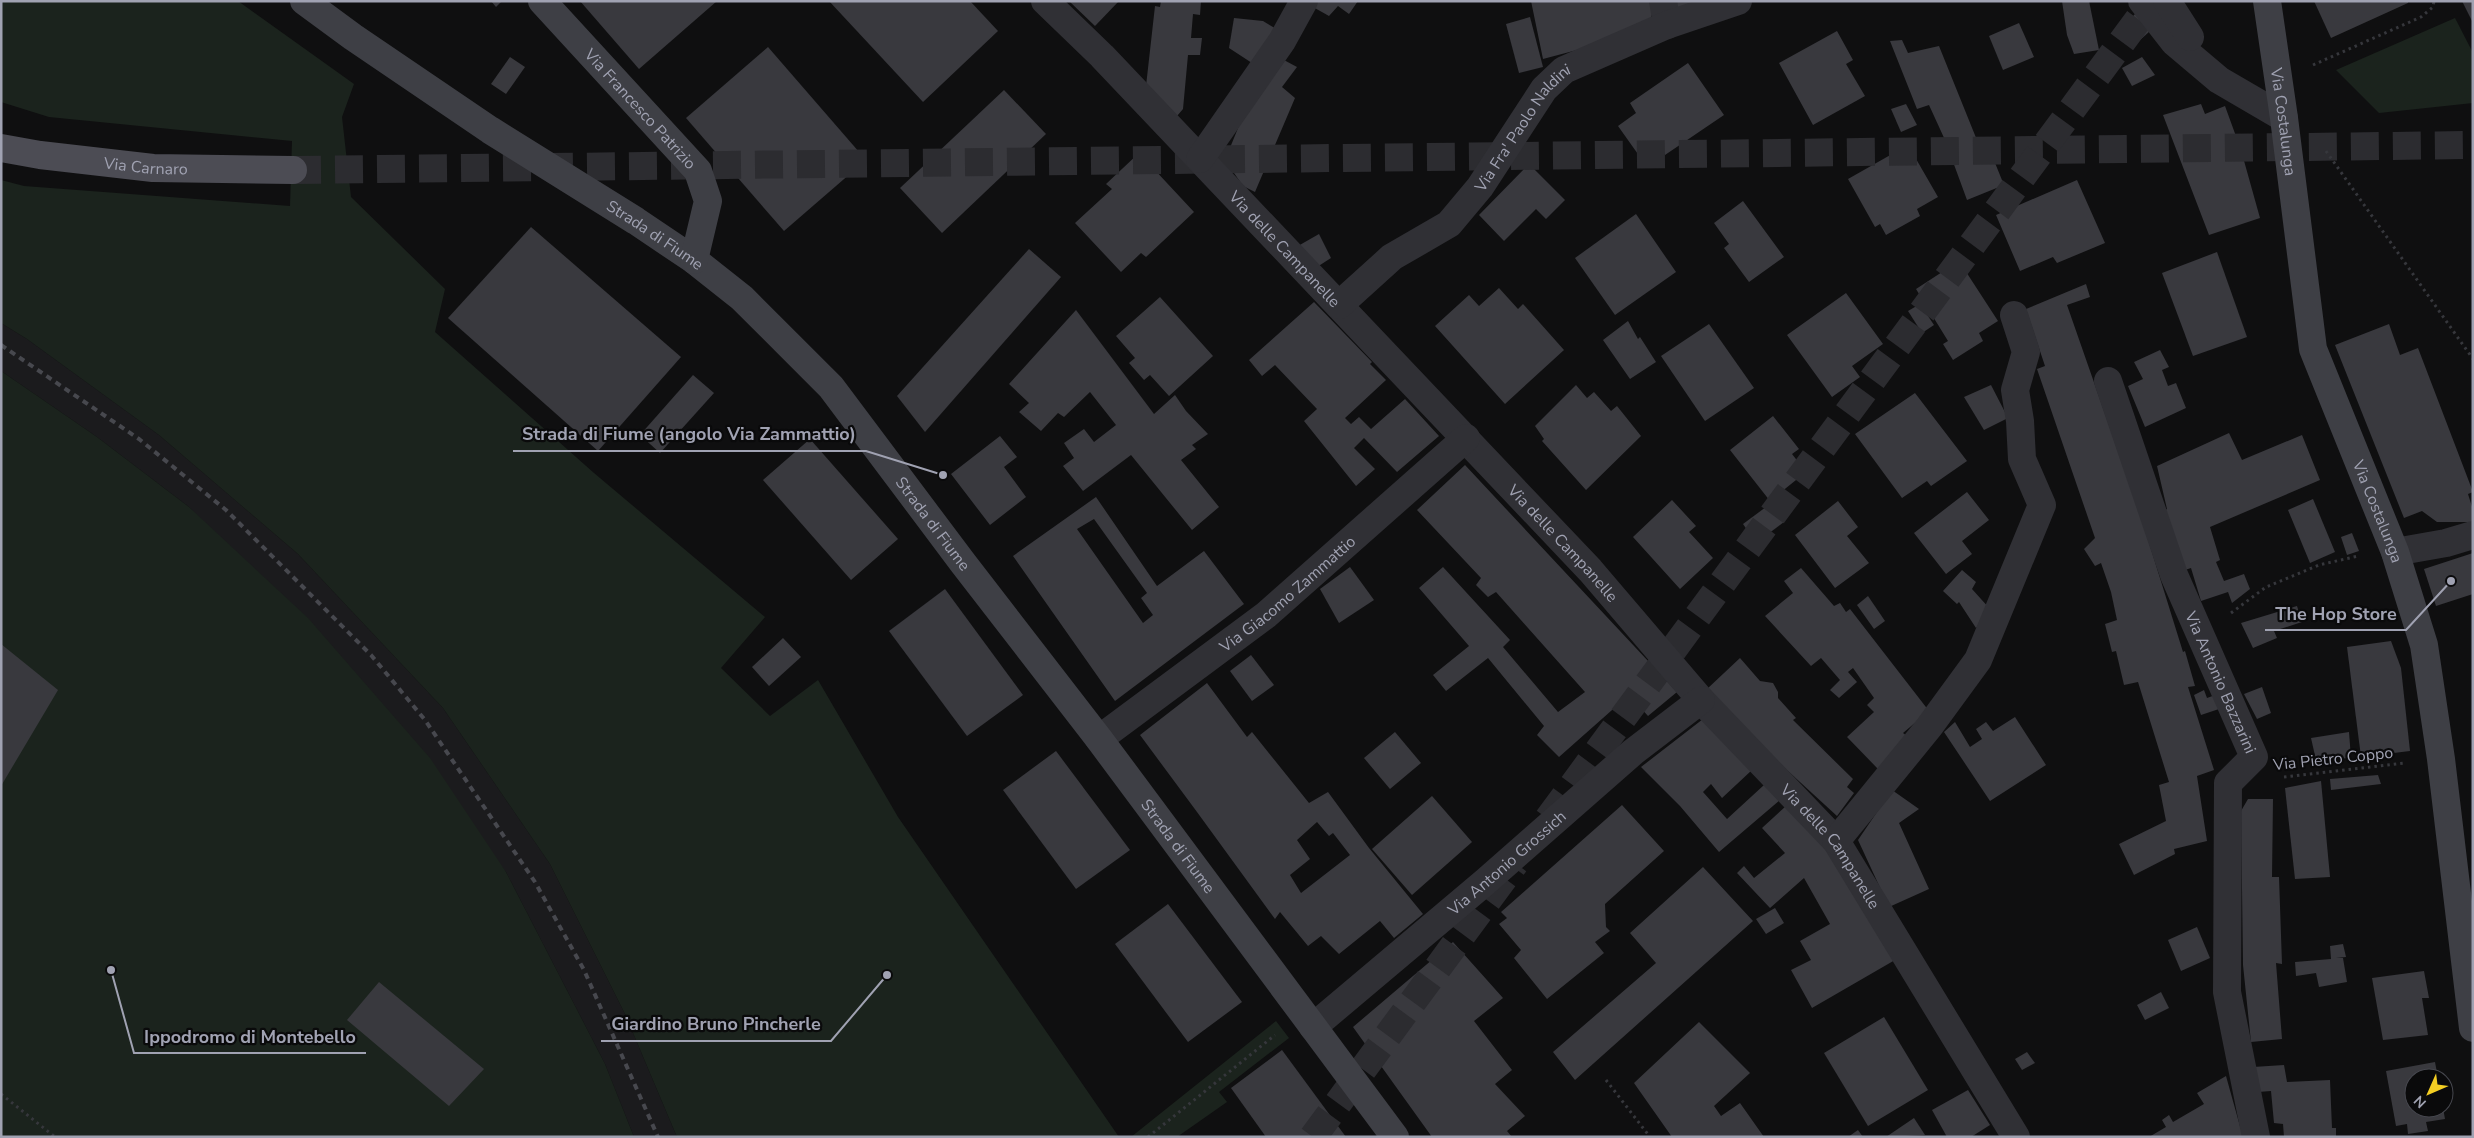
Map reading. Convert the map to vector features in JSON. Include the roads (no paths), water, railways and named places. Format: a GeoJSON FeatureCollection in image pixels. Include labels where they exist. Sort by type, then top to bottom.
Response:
{"type":"FeatureCollection","features":[{"type":"Feature","properties":{"kind":"main road","name":"Strada di Fiume"},"geometry":{"type":"LineString","coordinates":[[304,1],[353,37],[490,130],[694,260],[742,298],[831,387],[962,563],[1099,740],[1395,1137]]}},
{"type":"Feature","properties":{"kind":"main road","name":"Via Francesco Patrizio"},"geometry":{"type":"LineString","coordinates":[[542,1],[698,171],[708,201],[694,260]]}},
{"type":"Feature","properties":{"kind":"main road","name":"Via Costalunga"},"geometry":{"type":"LineString","coordinates":[[2266,1],[2282,106],[2313,349],[2395,552],[2424,645],[2441,759],[2473,1028]]}},
{"type":"Feature","properties":{"kind":"main road","name":"Via Carnaro"},"geometry":{"type":"LineString","coordinates":[[1,148],[40,155],[153,168],[293,170]]}},
{"type":"Feature","properties":{"kind":"street","name":"Via delle Campanelle"},"geometry":{"type":"LineString","coordinates":[[1045,1],[1102,56],[1466,438],[1590,570],[1701,700],[1836,841],[2016,1137]]}},
{"type":"Feature","properties":{"kind":"street"},"geometry":{"type":"LineString","coordinates":[[1200,160],[1282,40],[1304,1]]}},
{"type":"Feature","properties":{"kind":"street","name":"Via Fra' Paolo Naldini"},"geometry":{"type":"LineString","coordinates":[[1339,305],[1392,257],[1449,224],[1480,187],[1544,89],[1564,70],[1665,13],[1738,1]]}},
{"type":"Feature","properties":{"kind":"street"},"geometry":{"type":"LineString","coordinates":[[2142,1],[2174,42],[2218,80],[2282,106]]}},
{"type":"Feature","properties":{"kind":"street"},"geometry":{"type":"LineString","coordinates":[[2167,1],[2218,80]]}},
{"type":"Feature","properties":{"kind":"street"},"geometry":{"type":"LineString","coordinates":[[1836,841],[1929,727],[1978,660],[2042,505],[2022,459],[2020,421],[2015,390],[2026,352],[2014,315]]}},
{"type":"Feature","properties":{"kind":"street","name":"Via Antonio Bazzarini"},"geometry":{"type":"LineString","coordinates":[[2108,381],[2174,575],[2254,757],[2228,783],[2227,992],[2256,1137]]}},
{"type":"Feature","properties":{"kind":"street","name":"Via Giacomo Zammattio"},"geometry":{"type":"LineString","coordinates":[[1099,740],[1266,615],[1466,438]]}},
{"type":"Feature","properties":{"kind":"street"},"geometry":{"type":"LineString","coordinates":[[2395,552],[2473,536]]}},
{"type":"Feature","properties":{"kind":"street","name":"Via Antonio Grossich"},"geometry":{"type":"LineString","coordinates":[[1308,1020],[1485,882],[1633,752],[1701,700]]}},
{"type":"Feature","properties":{"kind":"tunnel"},"geometry":{"type":"LineString","coordinates":[[1548,819],[2152,1]]}},
{"type":"Feature","properties":{"kind":"tunnel"},"geometry":{"type":"LineString","coordinates":[[293,170],[2473,145]]}},
{"type":"Feature","properties":{"kind":"tunnel"},"geometry":{"type":"LineString","coordinates":[[1313,1137],[1515,863]]}},
{"type":"Feature","properties":{"kind":"railway"},"geometry":{"type":"LineString","coordinates":[[1,345],[139,439],[226,510],[371,655],[425,720],[535,882],[584,970],[658,1137]]}},
{"type":"Feature","properties":{"kind":"place","name":"Strada di Fiume (angolo Via Zammattio)"},"geometry":{"type":"Point","coordinates":[943,475]}},
{"type":"Feature","properties":{"kind":"place","name":"The Hop Store"},"geometry":{"type":"Point","coordinates":[2451,581]}},
{"type":"Feature","properties":{"kind":"place","name":"Ippodromo di Montebello"},"geometry":{"type":"Point","coordinates":[111,970]}},
{"type":"Feature","properties":{"kind":"place","name":"Giardino Bruno Pincherle"},"geometry":{"type":"Point","coordinates":[887,975]}}]}
